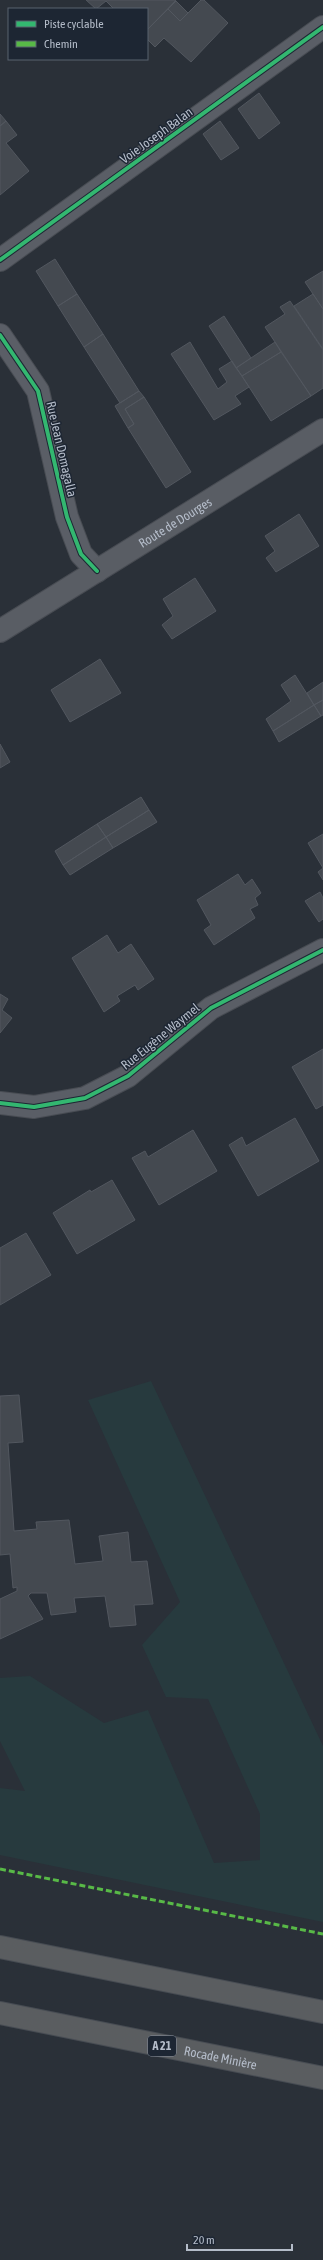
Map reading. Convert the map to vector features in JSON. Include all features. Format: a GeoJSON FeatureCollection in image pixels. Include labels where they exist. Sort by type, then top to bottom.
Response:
{"type":"FeatureCollection","features":[{"type":"Feature","properties":{"kind":"highway"},"geometry":{"type":"LineString","coordinates":[[0,1947],[323,2012]]}},
{"type":"Feature","properties":{"kind":"highway","name":"Rocade Minière"},"geometry":{"type":"LineString","coordinates":[[0,2013],[323,2078]]}},
{"type":"Feature","properties":{"kind":"main road","name":"Route de Dourges"},"geometry":{"type":"LineString","coordinates":[[0,631],[323,430]]}},
{"type":"Feature","properties":{"kind":"street","name":"Voie Joseph Balan"},"geometry":{"type":"LineString","coordinates":[[0,260],[323,27]]}},
{"type":"Feature","properties":{"kind":"street","name":"Rue Jean Domagalla"},"geometry":{"type":"LineString","coordinates":[[0,335],[38,391],[68,517],[81,554],[97,571]]}},
{"type":"Feature","properties":{"kind":"street","name":"Rue Eugène Waymel"},"geometry":{"type":"LineString","coordinates":[[0,1103],[34,1107],[85,1098],[128,1076],[210,1008],[323,950]]}},
{"type":"Feature","properties":{"kind":"green space"},"geometry":{"type":"Polygon","coordinates":[[[151,1381],[323,1746],[323,1922],[0,1855],[0,1788],[25,1791],[0,1741],[0,1678],[30,1676],[104,1723],[148,1710],[214,1863],[260,1860],[260,1814],[208,1699],[166,1697],[142,1645],[180,1602],[88,1400],[151,1381]]]}},
{"type":"Feature","properties":{"kind":"building"},"geometry":{"type":"Polygon","coordinates":[[[86,0],[176,0],[148,29],[148,8],[113,8],[106,1],[97,8],[95,8],[86,0]]]}},
{"type":"Feature","properties":{"kind":"building"},"geometry":{"type":"Polygon","coordinates":[[[201,0],[204,0],[228,23],[191,62],[164,38],[155,47],[148,40],[148,29],[168,9],[180,21],[201,0]]]}},
{"type":"Feature","properties":{"kind":"building"},"geometry":{"type":"Polygon","coordinates":[[[176,1],[188,13],[180,21],[168,9],[176,1]]]}},
{"type":"Feature","properties":{"kind":"building"},"geometry":{"type":"Polygon","coordinates":[[[259,93],[280,123],[259,139],[238,109],[259,93]]]}},
{"type":"Feature","properties":{"kind":"building"},"geometry":{"type":"Polygon","coordinates":[[[0,114],[6,121],[0,126],[0,114]]]}},
{"type":"Feature","properties":{"kind":"building"},"geometry":{"type":"Polygon","coordinates":[[[6,121],[17,135],[6,143],[29,171],[0,195],[0,126],[6,121]]]}},
{"type":"Feature","properties":{"kind":"building"},"geometry":{"type":"Polygon","coordinates":[[[220,121],[239,148],[221,160],[203,134],[220,121]]]}},
{"type":"Feature","properties":{"kind":"building"},"geometry":{"type":"Polygon","coordinates":[[[55,259],[77,294],[58,306],[36,271],[55,259]]]}},
{"type":"Feature","properties":{"kind":"building"},"geometry":{"type":"Polygon","coordinates":[[[323,271],[323,309],[305,282],[323,271]]]}},
{"type":"Feature","properties":{"kind":"building"},"geometry":{"type":"Polygon","coordinates":[[[77,294],[103,334],[84,347],[58,306],[77,294]]]}},
{"type":"Feature","properties":{"kind":"building"},"geometry":{"type":"Polygon","coordinates":[[[313,294],[323,309],[323,349],[294,306],[313,294]]]}},
{"type":"Feature","properties":{"kind":"building"},"geometry":{"type":"Polygon","coordinates":[[[290,301],[323,350],[323,388],[311,396],[265,327],[285,314],[280,307],[290,301]]]}},
{"type":"Feature","properties":{"kind":"building"},"geometry":{"type":"Polygon","coordinates":[[[224,316],[251,358],[236,368],[209,326],[224,316]]]}},
{"type":"Feature","properties":{"kind":"building"},"geometry":{"type":"Polygon","coordinates":[[[103,334],[139,391],[120,403],[84,347],[103,334]]]}},
{"type":"Feature","properties":{"kind":"building"},"geometry":{"type":"Polygon","coordinates":[[[190,342],[218,389],[227,382],[219,369],[232,361],[249,387],[235,396],[241,404],[214,420],[171,354],[190,342]]]}},
{"type":"Feature","properties":{"kind":"building"},"geometry":{"type":"Polygon","coordinates":[[[275,342],[281,352],[242,376],[236,368],[275,342]]]}},
{"type":"Feature","properties":{"kind":"building"},"geometry":{"type":"Polygon","coordinates":[[[281,352],[311,396],[271,421],[242,376],[281,352]]]}},
{"type":"Feature","properties":{"kind":"building"},"geometry":{"type":"Polygon","coordinates":[[[139,391],[144,397],[125,409],[134,424],[128,428],[115,406],[139,391]]]}},
{"type":"Feature","properties":{"kind":"building"},"geometry":{"type":"Polygon","coordinates":[[[144,397],[191,472],[166,488],[128,428],[134,424],[125,409],[144,397]]]}},
{"type":"Feature","properties":{"kind":"building"},"geometry":{"type":"Polygon","coordinates":[[[299,514],[319,546],[276,572],[266,558],[275,551],[265,536],[299,514]]]}},
{"type":"Feature","properties":{"kind":"building"},"geometry":{"type":"Polygon","coordinates":[[[195,578],[216,611],[172,639],[162,625],[173,616],[163,599],[195,578]]]}},
{"type":"Feature","properties":{"kind":"building"},"geometry":{"type":"Polygon","coordinates":[[[100,659],[121,693],[70,722],[51,690],[100,659]]]}},
{"type":"Feature","properties":{"kind":"building"},"geometry":{"type":"Polygon","coordinates":[[[295,675],[314,705],[273,731],[266,719],[291,701],[281,685],[295,675]]]}},
{"type":"Feature","properties":{"kind":"building"},"geometry":{"type":"Polygon","coordinates":[[[323,682],[323,700],[314,705],[307,693],[323,682]]]}},
{"type":"Feature","properties":{"kind":"building"},"geometry":{"type":"Polygon","coordinates":[[[323,700],[323,715],[321,716],[314,705],[323,700]]]}},
{"type":"Feature","properties":{"kind":"building"},"geometry":{"type":"Polygon","coordinates":[[[314,705],[321,716],[279,742],[273,731],[314,705]]]}},
{"type":"Feature","properties":{"kind":"building"},"geometry":{"type":"Polygon","coordinates":[[[0,744],[10,762],[0,768],[0,744]]]}},
{"type":"Feature","properties":{"kind":"building"},"geometry":{"type":"Polygon","coordinates":[[[141,797],[149,810],[106,837],[97,824],[141,797]]]}},
{"type":"Feature","properties":{"kind":"building"},"geometry":{"type":"Polygon","coordinates":[[[149,810],[157,822],[113,848],[106,837],[149,810]]]}},
{"type":"Feature","properties":{"kind":"building"},"geometry":{"type":"Polygon","coordinates":[[[97,824],[106,837],[63,865],[55,851],[97,824]]]}},
{"type":"Feature","properties":{"kind":"building"},"geometry":{"type":"Polygon","coordinates":[[[323,834],[323,868],[308,843],[323,834]]]}},
{"type":"Feature","properties":{"kind":"building"},"geometry":{"type":"Polygon","coordinates":[[[106,837],[113,848],[70,875],[63,865],[106,837]]]}},
{"type":"Feature","properties":{"kind":"building"},"geometry":{"type":"Polygon","coordinates":[[[323,868],[323,880],[318,872],[323,868]]]}},
{"type":"Feature","properties":{"kind":"building"},"geometry":{"type":"Polygon","coordinates":[[[238,874],[245,885],[252,879],[261,893],[255,898],[258,905],[250,909],[255,918],[214,945],[204,930],[211,925],[197,900],[238,874]]]}},
{"type":"Feature","properties":{"kind":"building"},"geometry":{"type":"Polygon","coordinates":[[[320,892],[323,898],[323,919],[319,922],[305,901],[320,892]]]}},
{"type":"Feature","properties":{"kind":"building"},"geometry":{"type":"Polygon","coordinates":[[[107,935],[118,953],[131,944],[154,979],[138,990],[135,985],[117,996],[120,1001],[104,1012],[72,958],[107,935]]]}},
{"type":"Feature","properties":{"kind":"building"},"geometry":{"type":"Polygon","coordinates":[[[0,994],[8,999],[2,1010],[12,1018],[0,1033],[0,994]]]}},
{"type":"Feature","properties":{"kind":"building"},"geometry":{"type":"Polygon","coordinates":[[[323,1049],[323,1105],[316,1109],[292,1067],[323,1049]]]}},
{"type":"Feature","properties":{"kind":"building"},"geometry":{"type":"Polygon","coordinates":[[[295,1118],[319,1161],[258,1196],[229,1145],[242,1137],[246,1146],[295,1118]]]}},
{"type":"Feature","properties":{"kind":"building"},"geometry":{"type":"Polygon","coordinates":[[[193,1130],[217,1171],[159,1205],[132,1158],[145,1151],[148,1157],[193,1130]]]}},
{"type":"Feature","properties":{"kind":"building"},"geometry":{"type":"Polygon","coordinates":[[[112,1180],[135,1220],[77,1254],[53,1213],[90,1190],[91,1192],[112,1180]]]}},
{"type":"Feature","properties":{"kind":"building"},"geometry":{"type":"Polygon","coordinates":[[[26,1233],[51,1275],[0,1305],[0,1248],[26,1233]]]}},
{"type":"Feature","properties":{"kind":"building"},"geometry":{"type":"Polygon","coordinates":[[[19,1395],[23,1442],[8,1443],[14,1531],[37,1529],[36,1522],[69,1520],[75,1564],[103,1561],[99,1536],[128,1532],[131,1562],[147,1561],[153,1604],[134,1605],[136,1625],[110,1627],[105,1596],[74,1598],[76,1612],[51,1615],[47,1593],[31,1593],[28,1596],[43,1619],[0,1639],[0,1599],[17,1591],[17,1587],[13,1588],[10,1554],[0,1555],[0,1396],[19,1395]]]}},
{"type":"Feature","properties":{"kind":"marked path"},"geometry":{"type":"LineString","coordinates":[[0,1869],[323,1934]]}},
{"type":"Feature","properties":{"kind":"cycle path"},"geometry":{"type":"LineString","coordinates":[[0,260],[323,27]]}},
{"type":"Feature","properties":{"kind":"cycle path"},"geometry":{"type":"LineString","coordinates":[[0,335],[38,391],[67,517],[81,554],[97,571]]}},
{"type":"Feature","properties":{"kind":"cycle path"},"geometry":{"type":"LineString","coordinates":[[0,1103],[34,1107],[85,1098],[128,1076],[211,1008],[323,950]]}}]}
